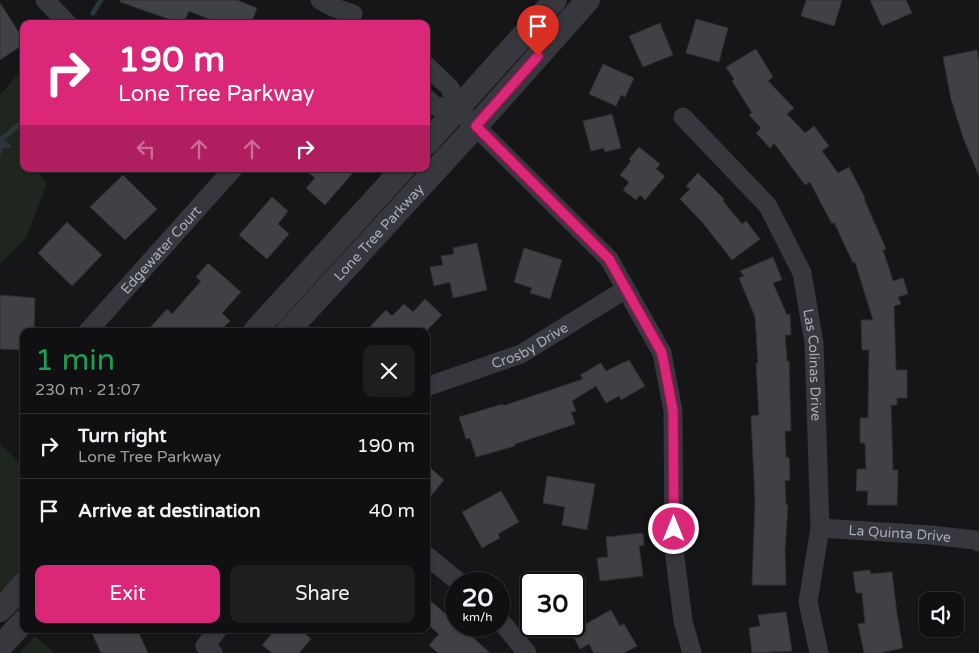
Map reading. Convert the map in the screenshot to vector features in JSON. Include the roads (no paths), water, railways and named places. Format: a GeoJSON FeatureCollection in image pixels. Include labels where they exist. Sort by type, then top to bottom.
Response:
{"type":"FeatureCollection","features":[{"type":"Feature","properties":{"kind":"street"},"geometry":{"type":"LineString","coordinates":[[45,0],[64,20]]}},
{"type":"Feature","properties":{"kind":"street"},"geometry":{"type":"LineString","coordinates":[[320,0],[335,8],[354,12]]}},
{"type":"Feature","properties":{"kind":"street"},"geometry":{"type":"LineString","coordinates":[[430,140],[555,0]]}},
{"type":"Feature","properties":{"kind":"street","name":"Lone Tree Parkway"},"geometry":{"type":"LineString","coordinates":[[291,328],[476,126],[588,0]]}},
{"type":"Feature","properties":{"kind":"street"},"geometry":{"type":"LineString","coordinates":[[430,69],[450,88],[458,109],[609,259],[662,353],[673,411],[674,549],[683,621],[692,653]]}},
{"type":"Feature","properties":{"kind":"street"},"geometry":{"type":"LineString","coordinates":[[430,102],[435,106],[458,109]]}},
{"type":"Feature","properties":{"kind":"street","name":"Las Colinas Drive"},"geometry":{"type":"LineString","coordinates":[[683,117],[768,206],[802,273],[814,342],[820,528],[808,602],[819,653]]}},
{"type":"Feature","properties":{"kind":"street","name":"Edgewater Court"},"geometry":{"type":"LineString","coordinates":[[91,328],[230,172]]}},
{"type":"Feature","properties":{"kind":"street","name":"Lone Tree Parkway"},"geometry":{"type":"LineString","coordinates":[[258,328],[400,172]]}},
{"type":"Feature","properties":{"kind":"street","name":"Crosby Drive"},"geometry":{"type":"LineString","coordinates":[[430,386],[521,354],[626,288]]}},
{"type":"Feature","properties":{"kind":"street","name":"La Quinta Drive"},"geometry":{"type":"LineString","coordinates":[[820,528],[931,535],[979,542]]}},
{"type":"Feature","properties":{"kind":"street"},"geometry":{"type":"LineString","coordinates":[[430,558],[447,572]]}},
{"type":"Feature","properties":{"kind":"street"},"geometry":{"type":"LineString","coordinates":[[0,610],[20,588]]}},
{"type":"Feature","properties":{"kind":"street"},"geometry":{"type":"LineString","coordinates":[[0,647],[20,625]]}},
{"type":"Feature","properties":{"kind":"street"},"geometry":{"type":"LineString","coordinates":[[510,632],[527,653]]}},
{"type":"Feature","properties":{"kind":"street"},"geometry":{"type":"LineString","coordinates":[[209,649],[216,633]]}},
{"type":"Feature","properties":{"kind":"waterway"},"geometry":{"type":"LineString","coordinates":[[93,13],[101,0]]}},
{"type":"Feature","properties":{"kind":"waterway"},"geometry":{"type":"LineString","coordinates":[[0,140],[20,124]]}}]}
